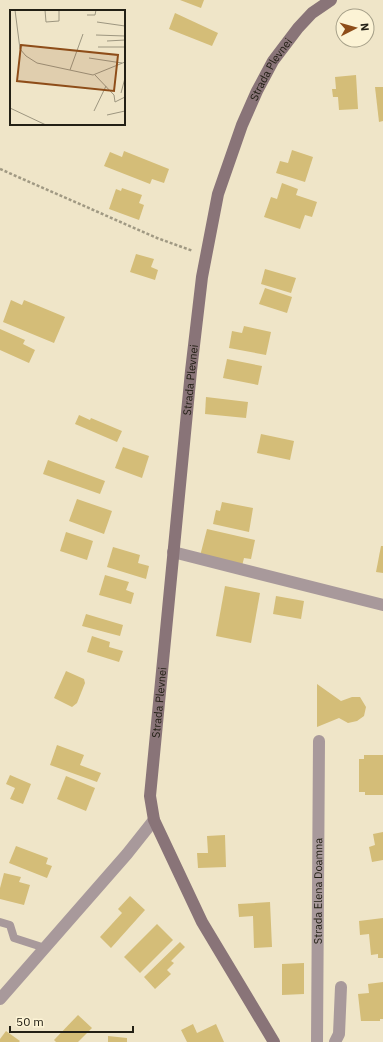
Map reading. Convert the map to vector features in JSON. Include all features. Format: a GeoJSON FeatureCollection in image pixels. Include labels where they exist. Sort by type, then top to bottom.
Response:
{"type":"FeatureCollection","features":[{"type":"Feature","properties":{"kind":"street","name":"Strada Plevnei"},"geometry":{"type":"LineString","coordinates":[[154,820],[150,796],[191,371],[206,256],[218,194],[242,125],[256,91],[273,61],[298,28],[312,13],[331,0]]}},
{"type":"Feature","properties":{"kind":"street"},"geometry":{"type":"LineString","coordinates":[[173,552],[383,605]]}},
{"type":"Feature","properties":{"kind":"street","name":"Strada Elena Doamna"},"geometry":{"type":"LineString","coordinates":[[317,1042],[319,741]]}},
{"type":"Feature","properties":{"kind":"street"},"geometry":{"type":"LineString","coordinates":[[0,998],[127,854],[154,820],[202,922],[274,1042]]}},
{"type":"Feature","properties":{"kind":"street"},"geometry":{"type":"LineString","coordinates":[[335,1042],[339,1034],[341,987]]}},
{"type":"Feature","properties":{"kind":"lane"},"geometry":{"type":"LineString","coordinates":[[0,922],[10,925],[14,938],[45,948]]}},
{"type":"Feature","properties":{"kind":"path"},"geometry":{"type":"LineString","coordinates":[[0,169],[157,238],[206,256]]}},
{"type":"Feature","properties":{"kind":"building"},"geometry":{"type":"Polygon","coordinates":[[[180,0],[204,0],[201,8],[180,0]]]}},
{"type":"Feature","properties":{"kind":"building"},"geometry":{"type":"Polygon","coordinates":[[[175,13],[218,33],[212,46],[169,29],[175,13]]]}},
{"type":"Feature","properties":{"kind":"building"},"geometry":{"type":"Polygon","coordinates":[[[356,75],[358,109],[339,110],[338,97],[333,97],[332,89],[336,89],[335,77],[356,75]]]}},
{"type":"Feature","properties":{"kind":"building"},"geometry":{"type":"Polygon","coordinates":[[[375,87],[383,87],[383,121],[379,122],[375,87]]]}},
{"type":"Feature","properties":{"kind":"building"},"geometry":{"type":"Polygon","coordinates":[[[292,150],[313,157],[305,182],[276,173],[280,161],[288,163],[292,150]]]}},
{"type":"Feature","properties":{"kind":"building"},"geometry":{"type":"Polygon","coordinates":[[[124,151],[169,169],[164,183],[152,179],[150,184],[104,166],[110,152],[122,157],[124,151]]]}},
{"type":"Feature","properties":{"kind":"building"},"geometry":{"type":"Polygon","coordinates":[[[282,183],[298,189],[296,195],[317,202],[312,217],[305,215],[300,229],[264,217],[271,197],[277,199],[282,183]]]}},
{"type":"Feature","properties":{"kind":"building"},"geometry":{"type":"Polygon","coordinates":[[[122,188],[142,195],[139,203],[144,205],[139,220],[109,209],[116,189],[121,191],[122,188]]]}},
{"type":"Feature","properties":{"kind":"building"},"geometry":{"type":"Polygon","coordinates":[[[136,254],[154,259],[151,267],[158,270],[155,280],[130,272],[136,254]]]}},
{"type":"Feature","properties":{"kind":"building"},"geometry":{"type":"Polygon","coordinates":[[[265,269],[296,278],[291,293],[261,284],[265,269]]]}},
{"type":"Feature","properties":{"kind":"building"},"geometry":{"type":"Polygon","coordinates":[[[265,288],[292,297],[287,313],[259,304],[265,288]]]}},
{"type":"Feature","properties":{"kind":"building"},"geometry":{"type":"Polygon","coordinates":[[[11,300],[22,305],[24,300],[65,317],[54,343],[3,322],[11,300]]]}},
{"type":"Feature","properties":{"kind":"building"},"geometry":{"type":"Polygon","coordinates":[[[244,326],[271,332],[266,355],[229,348],[232,331],[242,333],[244,326]]]}},
{"type":"Feature","properties":{"kind":"building"},"geometry":{"type":"Polygon","coordinates":[[[0,329],[25,340],[23,344],[35,350],[29,363],[0,350],[0,329]]]}},
{"type":"Feature","properties":{"kind":"building"},"geometry":{"type":"Polygon","coordinates":[[[227,359],[262,366],[258,385],[223,378],[227,359]]]}},
{"type":"Feature","properties":{"kind":"building"},"geometry":{"type":"Polygon","coordinates":[[[206,397],[248,402],[246,418],[205,414],[206,397]]]}},
{"type":"Feature","properties":{"kind":"building"},"geometry":{"type":"Polygon","coordinates":[[[79,415],[90,420],[91,418],[122,431],[117,442],[75,424],[79,415]]]}},
{"type":"Feature","properties":{"kind":"building"},"geometry":{"type":"Polygon","coordinates":[[[261,434],[294,441],[290,460],[257,453],[261,434]]]}},
{"type":"Feature","properties":{"kind":"building"},"geometry":{"type":"Polygon","coordinates":[[[123,447],[149,456],[142,478],[115,468],[123,447]]]}},
{"type":"Feature","properties":{"kind":"building"},"geometry":{"type":"Polygon","coordinates":[[[48,460],[105,481],[100,494],[43,474],[48,460]]]}},
{"type":"Feature","properties":{"kind":"building"},"geometry":{"type":"Polygon","coordinates":[[[77,499],[112,511],[104,534],[69,521],[77,499]]]}},
{"type":"Feature","properties":{"kind":"building"},"geometry":{"type":"Polygon","coordinates":[[[222,502],[253,508],[249,532],[213,524],[216,510],[220,511],[222,502]]]}},
{"type":"Feature","properties":{"kind":"building"},"geometry":{"type":"Polygon","coordinates":[[[207,529],[255,540],[251,559],[244,558],[242,566],[200,556],[207,529]]]}},
{"type":"Feature","properties":{"kind":"building"},"geometry":{"type":"Polygon","coordinates":[[[66,532],[93,541],[87,560],[60,551],[66,532]]]}},
{"type":"Feature","properties":{"kind":"building"},"geometry":{"type":"Polygon","coordinates":[[[381,546],[383,546],[383,573],[376,572],[381,546]]]}},
{"type":"Feature","properties":{"kind":"building"},"geometry":{"type":"Polygon","coordinates":[[[113,547],[140,555],[138,563],[149,566],[146,579],[107,567],[113,547]]]}},
{"type":"Feature","properties":{"kind":"building"},"geometry":{"type":"Polygon","coordinates":[[[105,575],[129,582],[126,590],[134,593],[131,604],[99,595],[105,575]]]}},
{"type":"Feature","properties":{"kind":"building"},"geometry":{"type":"Polygon","coordinates":[[[225,586],[260,593],[251,643],[216,636],[225,586]]]}},
{"type":"Feature","properties":{"kind":"building"},"geometry":{"type":"Polygon","coordinates":[[[276,596],[304,601],[301,619],[273,614],[276,596]]]}},
{"type":"Feature","properties":{"kind":"building"},"geometry":{"type":"Polygon","coordinates":[[[86,614],[123,625],[120,636],[82,626],[86,614]]]}},
{"type":"Feature","properties":{"kind":"building"},"geometry":{"type":"Polygon","coordinates":[[[92,636],[110,642],[109,647],[123,651],[119,662],[87,652],[92,636]]]}},
{"type":"Feature","properties":{"kind":"building"},"geometry":{"type":"Polygon","coordinates":[[[66,671],[84,679],[85,683],[77,703],[72,707],[54,698],[66,671]]]}},
{"type":"Feature","properties":{"kind":"building"},"geometry":{"type":"Polygon","coordinates":[[[317,684],[341,701],[352,697],[360,697],[366,707],[364,716],[357,721],[348,723],[339,718],[317,727],[317,684]]]}},
{"type":"Feature","properties":{"kind":"building"},"geometry":{"type":"Polygon","coordinates":[[[57,745],[84,755],[80,765],[101,773],[97,782],[50,765],[57,745]]]}},
{"type":"Feature","properties":{"kind":"building"},"geometry":{"type":"Polygon","coordinates":[[[364,755],[383,755],[383,795],[365,795],[365,792],[359,792],[359,759],[364,759],[364,755]]]}},
{"type":"Feature","properties":{"kind":"building"},"geometry":{"type":"Polygon","coordinates":[[[10,775],[31,784],[23,804],[10,799],[15,788],[6,784],[10,775]]]}},
{"type":"Feature","properties":{"kind":"building"},"geometry":{"type":"Polygon","coordinates":[[[66,776],[95,788],[86,811],[57,799],[66,776]]]}},
{"type":"Feature","properties":{"kind":"building"},"geometry":{"type":"Polygon","coordinates":[[[383,832],[383,860],[372,862],[369,847],[375,845],[373,834],[383,832]]]}},
{"type":"Feature","properties":{"kind":"building"},"geometry":{"type":"Polygon","coordinates":[[[225,835],[226,867],[198,868],[197,853],[208,853],[207,836],[225,835]]]}},
{"type":"Feature","properties":{"kind":"building"},"geometry":{"type":"Polygon","coordinates":[[[16,846],[48,858],[46,864],[52,866],[47,878],[9,863],[16,846]]]}},
{"type":"Feature","properties":{"kind":"building"},"geometry":{"type":"Polygon","coordinates":[[[4,873],[21,877],[19,882],[30,885],[24,905],[0,899],[0,888],[4,873]]]}},
{"type":"Feature","properties":{"kind":"building"},"geometry":{"type":"Polygon","coordinates":[[[130,896],[145,910],[111,948],[100,937],[122,913],[118,909],[130,896]]]}},
{"type":"Feature","properties":{"kind":"building"},"geometry":{"type":"Polygon","coordinates":[[[270,902],[272,947],[254,948],[253,916],[239,917],[238,904],[270,902]]]}},
{"type":"Feature","properties":{"kind":"building"},"geometry":{"type":"Polygon","coordinates":[[[383,918],[383,958],[378,958],[378,954],[371,955],[369,934],[360,935],[359,921],[383,918]]]}},
{"type":"Feature","properties":{"kind":"building"},"geometry":{"type":"Polygon","coordinates":[[[157,924],[173,940],[140,973],[124,957],[157,924]]]}},
{"type":"Feature","properties":{"kind":"building"},"geometry":{"type":"Polygon","coordinates":[[[180,942],[185,947],[171,961],[174,963],[167,970],[171,974],[155,989],[144,977],[180,942]]]}},
{"type":"Feature","properties":{"kind":"building"},"geometry":{"type":"Polygon","coordinates":[[[304,963],[304,994],[282,995],[282,964],[304,963]]]}},
{"type":"Feature","properties":{"kind":"building"},"geometry":{"type":"Polygon","coordinates":[[[383,982],[383,1019],[380,1019],[380,1021],[361,1021],[358,994],[369,993],[368,984],[383,982]]]}},
{"type":"Feature","properties":{"kind":"building"},"geometry":{"type":"Polygon","coordinates":[[[78,1015],[92,1028],[78,1042],[56,1042],[54,1040],[78,1015]]]}},
{"type":"Feature","properties":{"kind":"building"},"geometry":{"type":"Polygon","coordinates":[[[193,1024],[197,1033],[216,1024],[224,1042],[187,1042],[181,1030],[193,1024]]]}},
{"type":"Feature","properties":{"kind":"building"},"geometry":{"type":"Polygon","coordinates":[[[6,1031],[20,1041],[0,1042],[0,1039],[6,1031]]]}},
{"type":"Feature","properties":{"kind":"building"},"geometry":{"type":"Polygon","coordinates":[[[108,1036],[127,1038],[127,1042],[108,1042],[108,1036]]]}}]}
